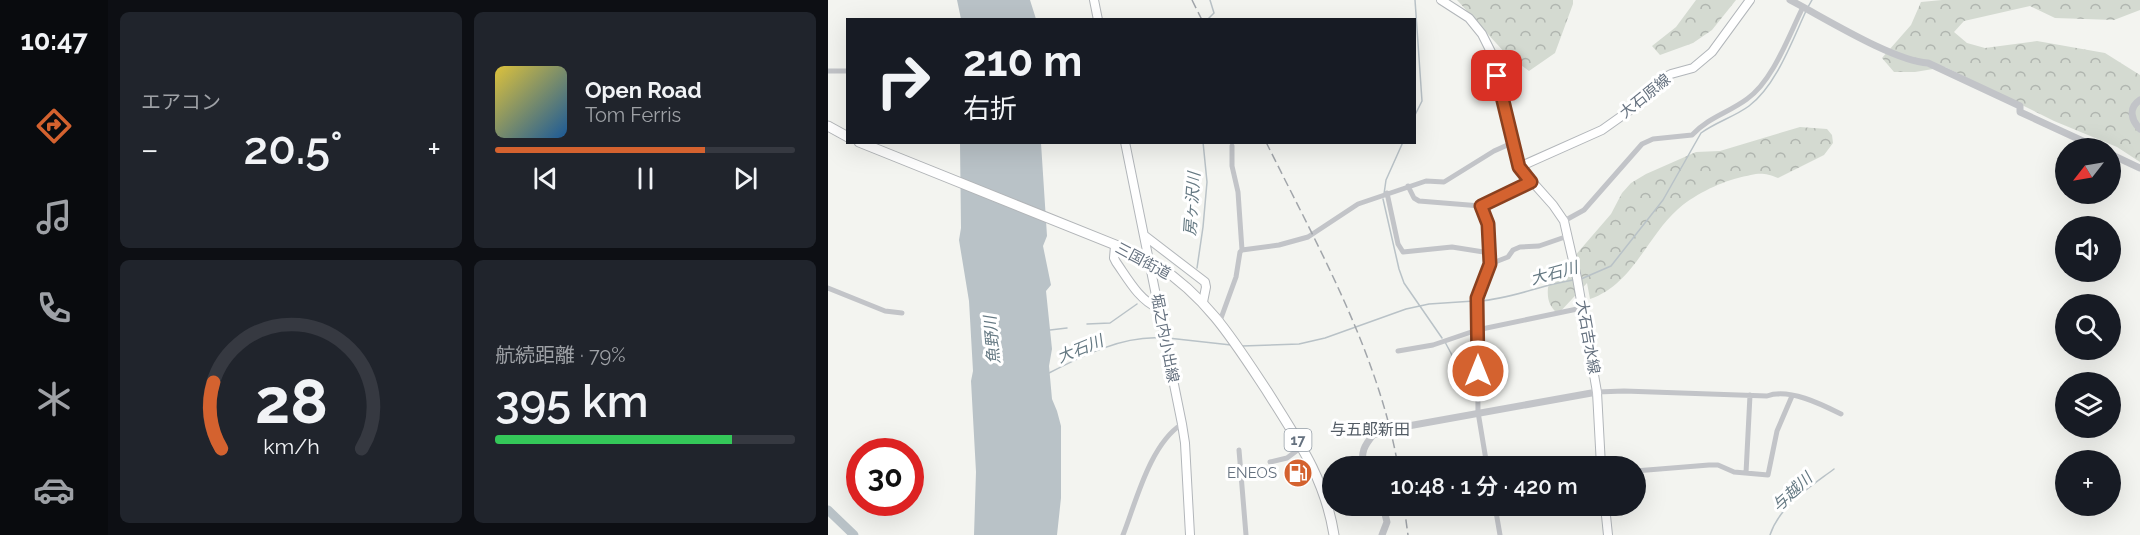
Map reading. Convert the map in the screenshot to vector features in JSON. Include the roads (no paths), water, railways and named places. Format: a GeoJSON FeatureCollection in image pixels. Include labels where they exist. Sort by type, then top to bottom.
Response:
{"type":"FeatureCollection","features":[{"type":"Feature","properties":{"kind":"highway"},"geometry":{"type":"LineString","coordinates":[[828,126],[846,136]]}},
{"type":"Feature","properties":{"kind":"highway","name":"三国街道"},"geometry":{"type":"LineString","coordinates":[[863,144],[1133,252],[1157,265],[1188,288],[1232,336],[1303,446],[1324,492],[1334,535]]}},
{"type":"Feature","properties":{"kind":"main road"},"geometry":{"type":"LineString","coordinates":[[1094,0],[1098,18]]}},
{"type":"Feature","properties":{"kind":"main road","name":"大石吉水線"},"geometry":{"type":"LineString","coordinates":[[1441,0],[1469,18],[1482,33],[1492,54],[1519,167],[1564,221],[1578,280],[1598,393],[1601,456]]}},
{"type":"Feature","properties":{"kind":"main road","name":"大石原線"},"geometry":{"type":"LineString","coordinates":[[1519,167],[1602,130],[1633,108],[1662,79],[1693,68],[1712,52],[1750,0]]}},
{"type":"Feature","properties":{"kind":"main road","name":"堀之内小出線"},"geometry":{"type":"LineString","coordinates":[[1125,144],[1182,424],[1190,535]]}},
{"type":"Feature","properties":{"kind":"main road"},"geometry":{"type":"LineString","coordinates":[[1145,238],[1153,241],[1205,282],[1203,302]]}},
{"type":"Feature","properties":{"kind":"main road"},"geometry":{"type":"LineString","coordinates":[[1115,246],[1116,262],[1143,298],[1158,308]]}},
{"type":"Feature","properties":{"kind":"main road"},"geometry":{"type":"LineString","coordinates":[[1606,516],[1608,535]]}},
{"type":"Feature","properties":{"kind":"street"},"geometry":{"type":"LineString","coordinates":[[1790,0],[1884,48],[1918,62],[1928,63],[2020,106],[2020,112],[2076,138]]}},
{"type":"Feature","properties":{"kind":"street"},"geometry":{"type":"LineString","coordinates":[[1564,221],[1584,210],[1642,144],[1653,138],[1692,135],[1706,122],[1730,110],[1753,94],[1770,73],[1806,9]]}},
{"type":"Feature","properties":{"kind":"street"},"geometry":{"type":"LineString","coordinates":[[828,71],[846,71]]}},
{"type":"Feature","properties":{"kind":"street"},"geometry":{"type":"LineString","coordinates":[[2140,100],[2135,103],[2132,110],[2132,117],[2140,129]]}},
{"type":"Feature","properties":{"kind":"street"},"geometry":{"type":"LineString","coordinates":[[1242,249],[1279,245],[1308,237],[1358,204],[1426,181],[1444,182],[1494,151],[1512,143]]}},
{"type":"Feature","properties":{"kind":"street"},"geometry":{"type":"LineString","coordinates":[[1220,321],[1236,277],[1242,249],[1239,192],[1232,166],[1232,146]]}},
{"type":"Feature","properties":{"kind":"street"},"geometry":{"type":"LineString","coordinates":[[2121,159],[2140,168]]}},
{"type":"Feature","properties":{"kind":"street"},"geometry":{"type":"LineString","coordinates":[[1408,186],[1414,198],[1419,201],[1481,206],[1531,182]]}},
{"type":"Feature","properties":{"kind":"street"},"geometry":{"type":"LineString","coordinates":[[1387,193],[1398,244],[1403,252],[1452,247],[1490,253]]}},
{"type":"Feature","properties":{"kind":"street"},"geometry":{"type":"LineString","coordinates":[[1481,206],[1488,224],[1490,253],[1490,264],[1477,298],[1478,412],[1485,456]]}},
{"type":"Feature","properties":{"kind":"street"},"geometry":{"type":"LineString","coordinates":[[1490,264],[1508,257],[1513,250],[1520,247],[1539,246],[1568,236]]}},
{"type":"Feature","properties":{"kind":"street"},"geometry":{"type":"LineString","coordinates":[[828,288],[885,311],[902,313]]}},
{"type":"Feature","properties":{"kind":"street"},"geometry":{"type":"LineString","coordinates":[[1398,351],[1433,345],[1477,330],[1582,308]]}},
{"type":"Feature","properties":{"kind":"street"},"geometry":{"type":"LineString","coordinates":[[1363,456],[1365,444],[1373,435],[1397,428],[1478,412],[1598,393],[1624,391],[1767,396],[1775,393],[1821,404],[1841,414]]}},
{"type":"Feature","properties":{"kind":"street"},"geometry":{"type":"LineString","coordinates":[[1746,473],[1750,395]]}},
{"type":"Feature","properties":{"kind":"street"},"geometry":{"type":"LineString","coordinates":[[1646,470],[1718,465],[1734,472],[1768,475],[1777,431],[1792,396]]}},
{"type":"Feature","properties":{"kind":"street"},"geometry":{"type":"LineString","coordinates":[[1123,535],[1147,471],[1171,432],[1182,424]]}},
{"type":"Feature","properties":{"kind":"street"},"geometry":{"type":"LineString","coordinates":[[1270,462],[1287,458],[1303,446]]}},
{"type":"Feature","properties":{"kind":"street"},"geometry":{"type":"LineString","coordinates":[[1239,450],[1246,535]]}},
{"type":"Feature","properties":{"kind":"street"},"geometry":{"type":"LineString","coordinates":[[1384,535],[1387,522],[1386,516]]}},
{"type":"Feature","properties":{"kind":"street"},"geometry":{"type":"LineString","coordinates":[[1497,516],[1500,535]]}},
{"type":"Feature","properties":{"kind":"water"},"geometry":{"type":"Polygon","coordinates":[[[957,0],[1030,0],[1036,18],[961,18],[957,0]]]}},
{"type":"Feature","properties":{"kind":"water","name":"魚野川"},"geometry":{"type":"Polygon","coordinates":[[[960,144],[1041,144],[1047,236],[1043,246],[1051,285],[1046,291],[1052,349],[1049,366],[1052,399],[1061,426],[1061,498],[1057,535],[974,535],[976,472],[971,381],[973,371],[969,301],[959,240],[961,228],[960,144]]]}},
{"type":"Feature","properties":{"kind":"waterway","name":"房ヶ沢川"},"geometry":{"type":"LineString","coordinates":[[1209,18],[1214,13],[1210,0]]}},
{"type":"Feature","properties":{"kind":"waterway"},"geometry":{"type":"LineString","coordinates":[[1415,0],[1422,101],[1416,113]]}},
{"type":"Feature","properties":{"kind":"waterway","name":"大石川"},"geometry":{"type":"LineString","coordinates":[[1808,7],[1812,0]]}},
{"type":"Feature","properties":{"kind":"waterway","name":"大石川"},"geometry":{"type":"LineString","coordinates":[[1581,279],[1611,266],[1663,200],[1701,133],[1743,110],[1759,97],[1775,75],[1806,11]]}},
{"type":"Feature","properties":{"kind":"waterway","name":"房ヶ沢川"},"geometry":{"type":"LineString","coordinates":[[1197,268],[1207,182],[1203,144]]}},
{"type":"Feature","properties":{"kind":"waterway"},"geometry":{"type":"LineString","coordinates":[[1384,194],[1386,180],[1402,144]]}},
{"type":"Feature","properties":{"kind":"waterway"},"geometry":{"type":"LineString","coordinates":[[1383,199],[1404,283],[1442,338]]}},
{"type":"Feature","properties":{"kind":"waterway","name":"大石川"},"geometry":{"type":"LineString","coordinates":[[1479,301],[1503,298],[1573,280]]}},
{"type":"Feature","properties":{"kind":"waterway","name":"大石川"},"geometry":{"type":"LineString","coordinates":[[1242,346],[1299,344],[1325,338],[1406,309],[1429,304],[1474,301]]}},
{"type":"Feature","properties":{"kind":"waterway","name":"房ヶ沢川"},"geometry":{"type":"LineString","coordinates":[[1087,324],[1110,323],[1137,304]]}},
{"type":"Feature","properties":{"kind":"waterway","name":"房ヶ沢川"},"geometry":{"type":"LineString","coordinates":[[1050,330],[1067,328]]}},
{"type":"Feature","properties":{"kind":"waterway","name":"大石川"},"geometry":{"type":"LineString","coordinates":[[1049,373],[1103,348],[1131,340],[1160,338]]}},
{"type":"Feature","properties":{"kind":"waterway","name":"大石川"},"geometry":{"type":"LineString","coordinates":[[1168,338],[1231,345]]}},
{"type":"Feature","properties":{"kind":"waterway"},"geometry":{"type":"LineString","coordinates":[[1445,342],[1453,357],[1476,375]]}},
{"type":"Feature","properties":{"kind":"waterway"},"geometry":{"type":"LineString","coordinates":[[1480,378],[1486,384]]}},
{"type":"Feature","properties":{"kind":"waterway","name":"与越川"},"geometry":{"type":"LineString","coordinates":[[1770,535],[1788,506],[1834,469]]}},
{"type":"Feature","properties":{"kind":"waterway"},"geometry":{"type":"LineString","coordinates":[[828,510],[854,535]]}},
{"type":"Feature","properties":{"kind":"railway"},"geometry":{"type":"LineString","coordinates":[[1192,0],[1201,18]]}},
{"type":"Feature","properties":{"kind":"railway"},"geometry":{"type":"LineString","coordinates":[[1267,144],[1325,260],[1361,341],[1389,424],[1396,456]]}},
{"type":"Feature","properties":{"kind":"railway"},"geometry":{"type":"LineString","coordinates":[[1405,516],[1408,535]]}},
{"type":"Feature","properties":{"kind":"place","name":"ENEOS"},"geometry":{"type":"Point","coordinates":[1298,473]}},
{"type":"Feature","properties":{"kind":"district","name":"与五郎新田"},"geometry":{"type":"Point","coordinates":[1370,429]}}]}
